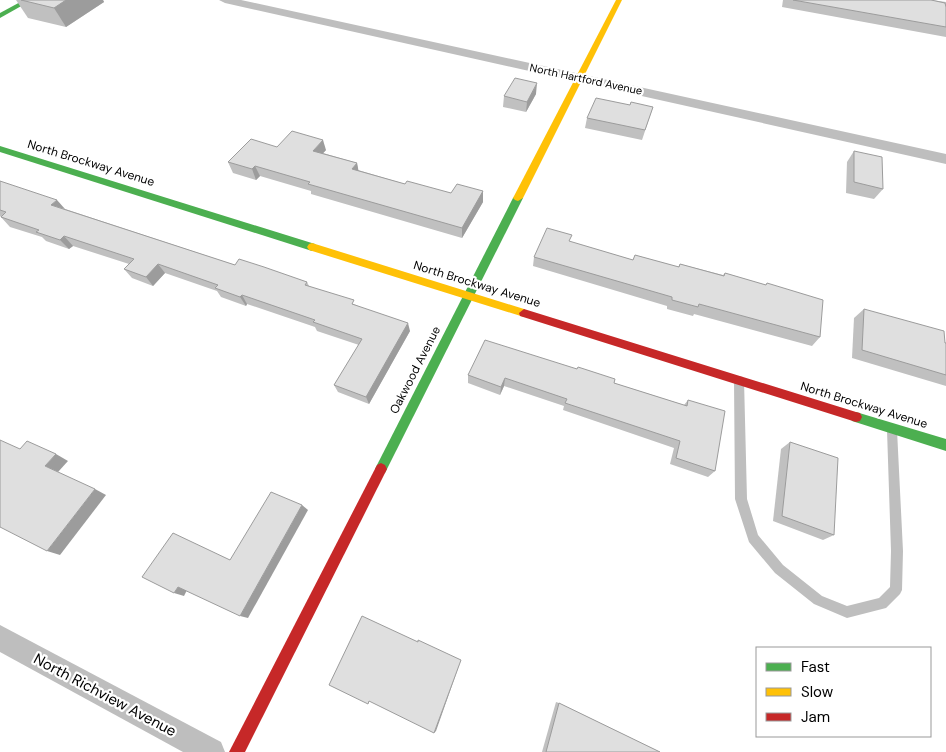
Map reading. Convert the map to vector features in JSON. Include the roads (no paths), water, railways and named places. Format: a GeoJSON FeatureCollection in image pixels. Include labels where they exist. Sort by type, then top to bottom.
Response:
{"type":"FeatureCollection","features":[{"type":"Feature","properties":{"kind":"street"},"geometry":{"type":"LineString","coordinates":[[0,16],[28,0]]}},
{"type":"Feature","properties":{"kind":"street","name":"North Hartford Avenue"},"geometry":{"type":"LineString","coordinates":[[225,0],[946,158]]}},
{"type":"Feature","properties":{"kind":"street","name":"Oakwood Avenue"},"geometry":{"type":"LineString","coordinates":[[238,752],[619,0]]}},
{"type":"Feature","properties":{"kind":"street"},"geometry":{"type":"LineString","coordinates":[[909,0],[946,6]]}},
{"type":"Feature","properties":{"kind":"street","name":"North Brockway Avenue"},"geometry":{"type":"LineString","coordinates":[[0,150],[946,445]]}},
{"type":"Feature","properties":{"kind":"street","name":"North Richview Avenue"},"geometry":{"type":"LineString","coordinates":[[0,638],[211,752]]}},
{"type":"Feature","properties":{"kind":"lane"},"geometry":{"type":"LineString","coordinates":[[739,380],[740,499],[753,538],[779,568],[818,600],[847,612],[882,604],[896,590],[897,551],[892,428]]}}]}
